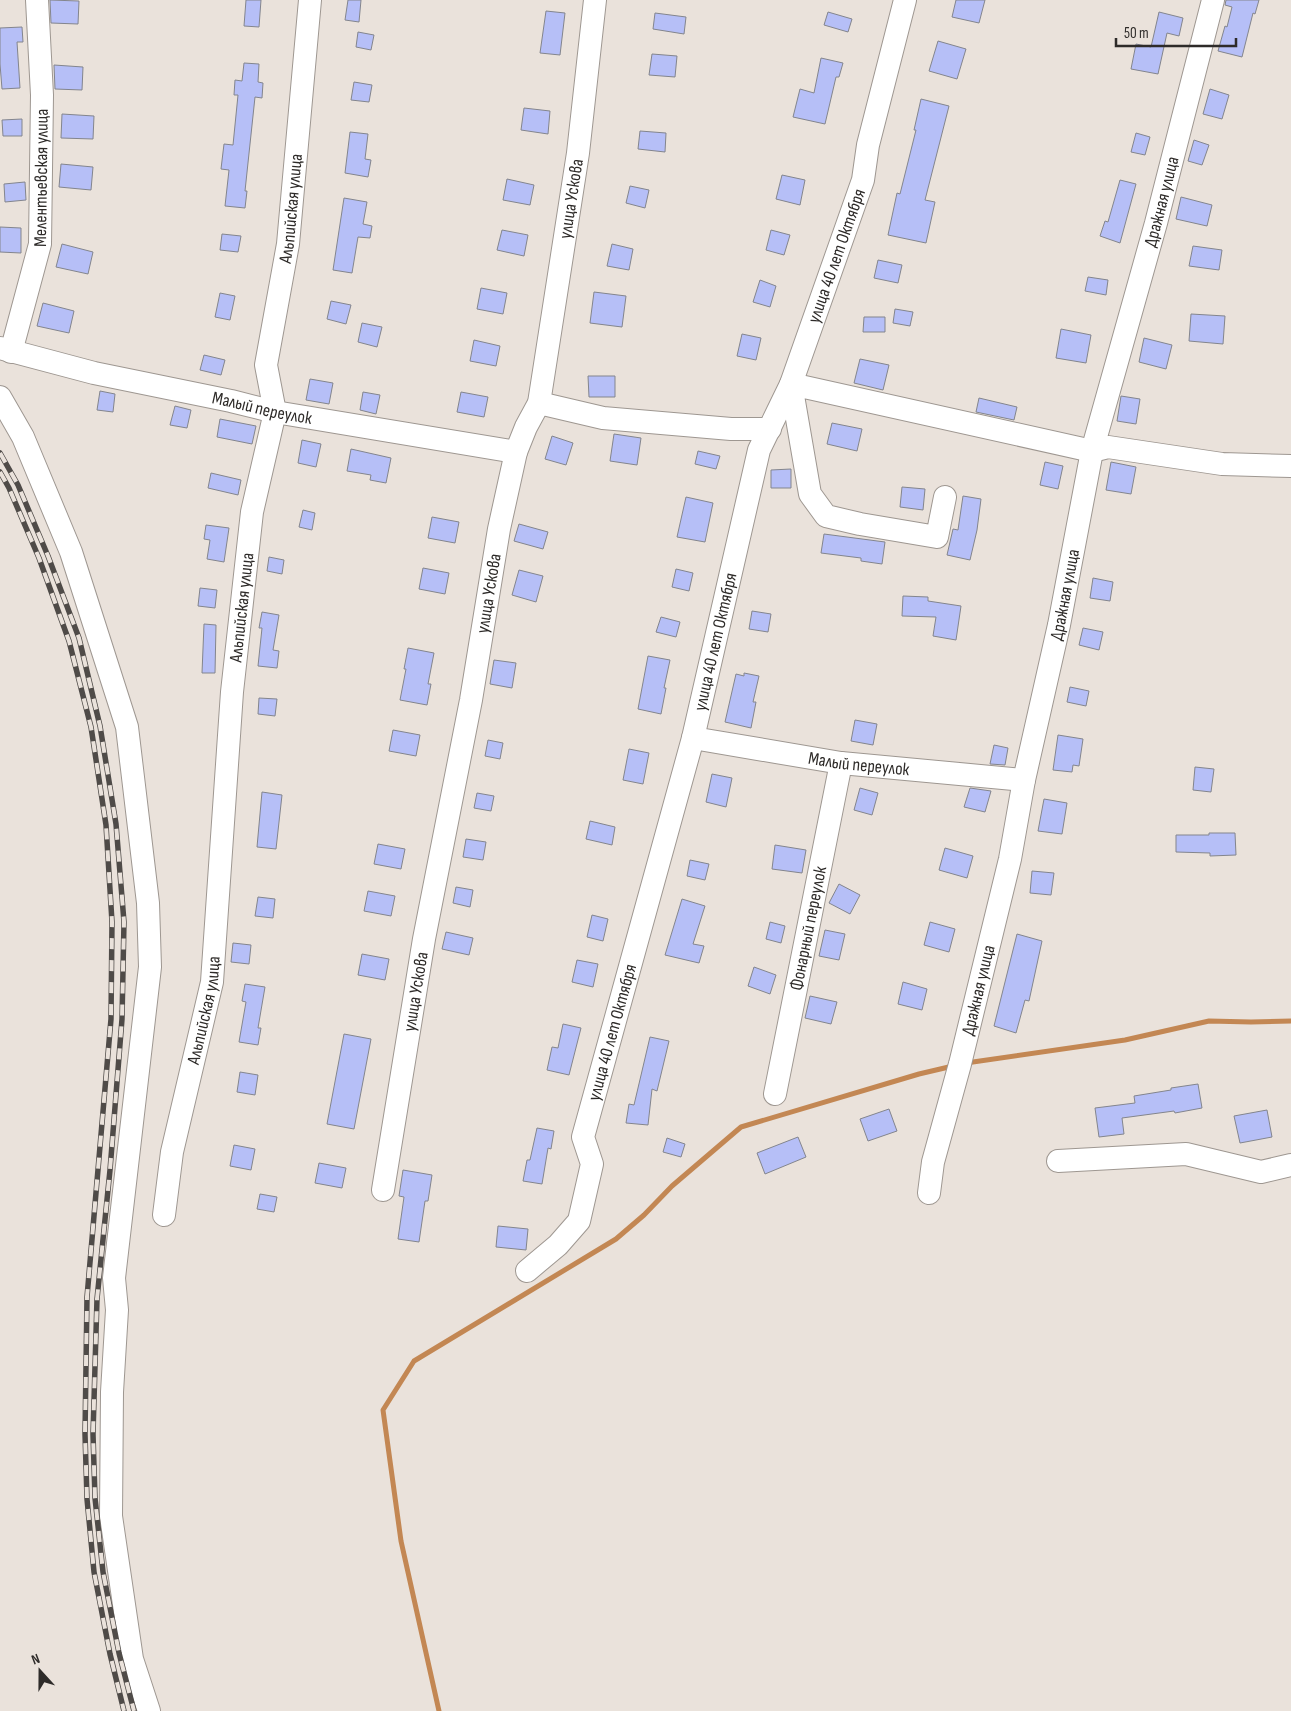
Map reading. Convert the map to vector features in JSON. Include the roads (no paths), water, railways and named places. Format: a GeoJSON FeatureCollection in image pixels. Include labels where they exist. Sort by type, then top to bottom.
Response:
{"type":"FeatureCollection","features":[{"type":"Feature","properties":{"kind":"street","name":"Мелентьевская улица"},"geometry":{"type":"LineString","coordinates":[[5,350],[40,244],[42,96],[37,0]]}},
{"type":"Feature","properties":{"kind":"street","name":"Альпийская улица"},"geometry":{"type":"LineString","coordinates":[[164,1215],[172,1152],[212,982],[232,692],[252,512],[275,412],[266,365],[288,244],[310,0]]}},
{"type":"Feature","properties":{"kind":"street","name":"улица Ускова"},"geometry":{"type":"LineString","coordinates":[[383,1190],[424,939],[471,700],[499,529],[516,452],[526,427],[539,403],[578,153],[595,0]]}},
{"type":"Feature","properties":{"kind":"street","name":"улица 40 лет Октября"},"geometry":{"type":"LineString","coordinates":[[528,1271],[558,1245],[579,1221],[592,1164],[584,1137],[693,738],[759,450],[791,384],[864,180],[868,145],[905,0]]}},
{"type":"Feature","properties":{"kind":"street","name":"Дражная улица"},"geometry":{"type":"LineString","coordinates":[[929,1193],[933,1162],[960,1064],[1010,859],[1024,780],[1059,625],[1092,451],[1156,223],[1213,0]]}},
{"type":"Feature","properties":{"kind":"street","name":"Малый переулок"},"geometry":{"type":"LineString","coordinates":[[5,350],[94,373],[275,412],[516,452]]}},
{"type":"Feature","properties":{"kind":"street"},"geometry":{"type":"LineString","coordinates":[[945,497],[937,537],[860,524],[826,516],[810,494],[791,384],[1092,451],[1108,447],[1222,464],[1291,466]]}},
{"type":"Feature","properties":{"kind":"street"},"geometry":{"type":"LineString","coordinates":[[0,397],[23,437],[71,552],[127,727],[148,903],[150,967],[114,1278],[118,1310],[112,1392],[111,1516],[132,1659],[149,1711]]}},
{"type":"Feature","properties":{"kind":"street"},"geometry":{"type":"LineString","coordinates":[[539,403],[603,418],[731,429],[770,429]]}},
{"type":"Feature","properties":{"kind":"street","name":"Малый переулок"},"geometry":{"type":"LineString","coordinates":[[693,738],[841,762],[1024,780]]}},
{"type":"Feature","properties":{"kind":"street","name":"Фонарный переулок"},"geometry":{"type":"LineString","coordinates":[[775,1094],[841,762]]}},
{"type":"Feature","properties":{"kind":"street"},"geometry":{"type":"LineString","coordinates":[[1058,1161],[1186,1154],[1261,1172],[1291,1165]]}},
{"type":"Feature","properties":{"kind":"waterway"},"geometry":{"type":"LineString","coordinates":[[966,1063],[1125,1040],[1209,1021],[1291,1021]]}},
{"type":"Feature","properties":{"kind":"waterway"},"geometry":{"type":"LineString","coordinates":[[439,1711],[401,1541],[383,1410],[414,1361],[616,1239],[644,1215],[672,1186],[741,1127],[919,1074],[953,1066]]}},
{"type":"Feature","properties":{"kind":"railway"},"geometry":{"type":"LineString","coordinates":[[0,453],[18,485],[48,556],[79,638],[100,726],[116,824],[124,922],[122,1019],[97,1299],[93,1434],[95,1498],[103,1572],[119,1653],[134,1711]]}},
{"type":"Feature","properties":{"kind":"railway"},"geometry":{"type":"LineString","coordinates":[[0,472],[9,488],[39,558],[69,641],[91,727],[106,825],[112,922],[111,1019],[87,1297],[85,1434],[87,1499],[94,1572],[110,1654],[124,1711]]}}]}
